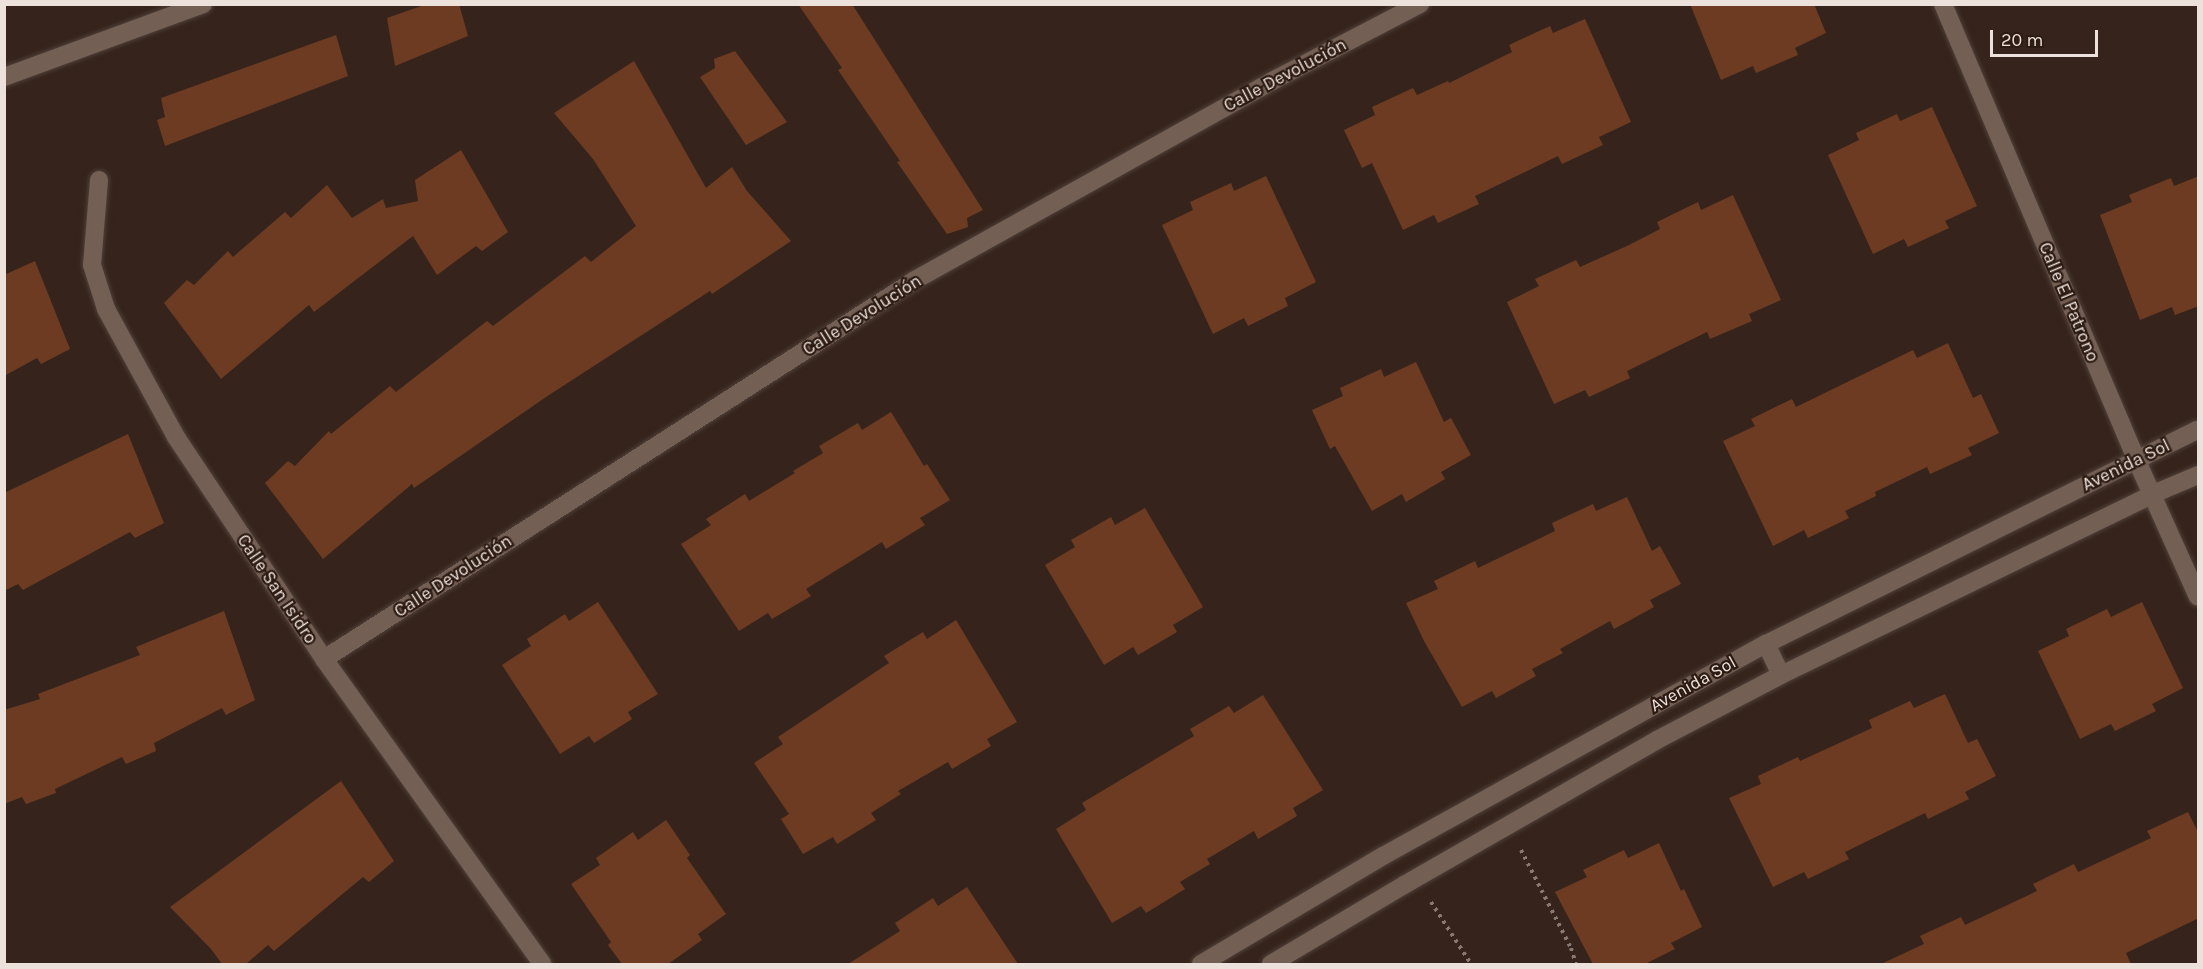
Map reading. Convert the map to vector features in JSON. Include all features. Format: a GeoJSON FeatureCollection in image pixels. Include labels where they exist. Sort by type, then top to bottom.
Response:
{"type":"FeatureCollection","features":[{"type":"Feature","properties":{"kind":"street"},"geometry":{"type":"LineString","coordinates":[[4,77],[171,9],[203,4]]}},
{"type":"Feature","properties":{"kind":"street","name":"Calle Devolución"},"geometry":{"type":"LineString","coordinates":[[324,658],[915,280],[1272,81],[1420,4]]}},
{"type":"Feature","properties":{"kind":"street","name":"Calle El Patrono"},"geometry":{"type":"LineString","coordinates":[[1943,4],[2136,459],[2199,597]]}},
{"type":"Feature","properties":{"kind":"street","name":"Calle San Isidro"},"geometry":{"type":"LineString","coordinates":[[99,180],[92,265],[106,309],[176,436],[324,658],[542,964]]}},
{"type":"Feature","properties":{"kind":"street","name":"Avenida Sol"},"geometry":{"type":"LineString","coordinates":[[1201,964],[1383,856],[1766,644],[2136,459],[2199,430]]}},
{"type":"Feature","properties":{"kind":"street","name":"Avenida Sol"},"geometry":{"type":"LineString","coordinates":[[1271,964],[1416,878],[1657,741],[1781,675],[2152,494],[2199,475]]}},
{"type":"Feature","properties":{"kind":"street"},"geometry":{"type":"LineString","coordinates":[[1766,644],[1781,675]]}},
{"type":"Feature","properties":{"kind":"street"},"geometry":{"type":"LineString","coordinates":[[1641,713],[1657,741]]}},
{"type":"Feature","properties":{"kind":"path"},"geometry":{"type":"LineString","coordinates":[[1510,825],[1571,948],[1576,964]]}},
{"type":"Feature","properties":{"kind":"path"},"geometry":{"type":"LineString","coordinates":[[1416,878],[1471,964]]}},
{"type":"Feature","properties":{"kind":"building"},"geometry":{"type":"Polygon","coordinates":[[[427,4],[459,4],[468,36],[395,66],[387,18],[427,4]]]}},
{"type":"Feature","properties":{"kind":"building"},"geometry":{"type":"Polygon","coordinates":[[[798,4],[852,4],[983,210],[967,218],[968,227],[947,234],[897,162],[900,161],[838,70],[842,68],[798,4]]]}},
{"type":"Feature","properties":{"kind":"building"},"geometry":{"type":"Polygon","coordinates":[[[1690,4],[1814,4],[1826,33],[1795,48],[1798,55],[1756,73],[1753,66],[1721,80],[1690,4]]]}},
{"type":"Feature","properties":{"kind":"building"},"geometry":{"type":"Polygon","coordinates":[[[1585,19],[1631,122],[1599,137],[1603,145],[1562,164],[1558,156],[1475,196],[1479,204],[1438,223],[1434,215],[1403,230],[1372,163],[1362,168],[1344,130],[1375,115],[1372,107],[1413,88],[1417,95],[1448,81],[1449,83],[1512,52],[1509,45],[1550,26],[1553,33],[1585,19]]]}},
{"type":"Feature","properties":{"kind":"building"},"geometry":{"type":"Polygon","coordinates":[[[336,35],[348,76],[165,146],[157,120],[165,117],[161,98],[336,35]]]}},
{"type":"Feature","properties":{"kind":"building"},"geometry":{"type":"Polygon","coordinates":[[[735,51],[787,122],[746,145],[700,77],[715,68],[714,59],[735,51]]]}},
{"type":"Feature","properties":{"kind":"building"},"geometry":{"type":"Polygon","coordinates":[[[634,61],[706,188],[732,167],[747,191],[791,241],[712,294],[710,291],[549,395],[414,488],[412,484],[323,559],[265,483],[288,461],[295,466],[329,431],[331,434],[390,386],[396,392],[487,321],[493,326],[585,256],[591,262],[636,226],[593,159],[554,113],[634,61]]]}},
{"type":"Feature","properties":{"kind":"building"},"geometry":{"type":"Polygon","coordinates":[[[1932,107],[1977,206],[1945,221],[1949,228],[1908,247],[1904,239],[1873,254],[1828,155],[1859,140],[1856,133],[1897,114],[1900,121],[1932,107]]]}},
{"type":"Feature","properties":{"kind":"building"},"geometry":{"type":"Polygon","coordinates":[[[461,150],[508,232],[482,251],[476,246],[437,275],[413,236],[314,312],[309,305],[221,379],[164,303],[187,280],[194,285],[228,251],[233,257],[285,212],[291,218],[327,185],[352,218],[383,199],[386,208],[418,201],[415,180],[461,150]]]}},
{"type":"Feature","properties":{"kind":"building"},"geometry":{"type":"Polygon","coordinates":[[[1266,176],[1316,282],[1285,298],[1288,306],[1248,326],[1244,318],[1213,334],[1162,225],[1193,210],[1190,202],[1231,183],[1234,191],[1266,176]]]}},
{"type":"Feature","properties":{"kind":"building"},"geometry":{"type":"Polygon","coordinates":[[[2199,176],[2199,306],[2175,315],[2172,307],[2140,320],[2100,215],[2132,202],[2129,195],[2171,178],[2174,186],[2199,176]]]}},
{"type":"Feature","properties":{"kind":"building"},"geometry":{"type":"Polygon","coordinates":[[[1733,195],[1781,300],[1749,314],[1752,321],[1710,339],[1707,332],[1627,371],[1630,378],[1589,397],[1585,390],[1554,404],[1507,302],[1539,286],[1535,279],[1576,260],[1580,267],[1629,245],[1660,229],[1657,222],[1698,202],[1701,210],[1733,195]]]}},
{"type":"Feature","properties":{"kind":"building"},"geometry":{"type":"Polygon","coordinates":[[[35,261],[70,349],[41,364],[37,358],[4,376],[4,275],[35,261]]]}},
{"type":"Feature","properties":{"kind":"building"},"geometry":{"type":"Polygon","coordinates":[[[1948,343],[1973,398],[1981,394],[1999,433],[1968,448],[1972,455],[1930,474],[1927,467],[1875,492],[1876,496],[1845,511],[1849,518],[1808,538],[1804,530],[1773,546],[1723,441],[1755,426],[1751,419],[1792,399],[1796,407],[1913,350],[1917,358],[1948,343]]]}},
{"type":"Feature","properties":{"kind":"building"},"geometry":{"type":"Polygon","coordinates":[[[1416,362],[1444,422],[1451,418],[1471,455],[1441,472],[1445,479],[1406,502],[1402,494],[1372,511],[1335,446],[1330,449],[1312,410],[1343,396],[1340,388],[1381,369],[1384,377],[1416,362]]]}},
{"type":"Feature","properties":{"kind":"building"},"geometry":{"type":"Polygon","coordinates":[[[891,412],[924,466],[927,464],[950,500],[920,518],[925,525],[886,549],[882,542],[806,589],[811,596],[772,619],[768,613],[739,631],[681,544],[711,525],[706,519],[745,494],[749,501],[795,473],[793,471],[823,453],[819,446],[858,423],[862,430],[891,412]]]}},
{"type":"Feature","properties":{"kind":"building"},"geometry":{"type":"Polygon","coordinates":[[[128,434],[164,523],[135,538],[130,532],[23,590],[18,584],[4,591],[4,493],[128,434]]]}},
{"type":"Feature","properties":{"kind":"building"},"geometry":{"type":"Polygon","coordinates":[[[1627,497],[1652,551],[1660,546],[1681,584],[1650,600],[1654,607],[1614,629],[1610,621],[1560,649],[1563,653],[1532,669],[1536,676],[1496,698],[1492,691],[1462,707],[1424,641],[1406,603],[1438,589],[1434,581],[1475,561],[1478,568],[1555,531],[1552,523],[1593,504],[1596,511],[1627,497]]]}},
{"type":"Feature","properties":{"kind":"building"},"geometry":{"type":"Polygon","coordinates":[[[1145,508],[1203,607],[1173,625],[1177,632],[1138,655],[1133,647],[1104,665],[1045,565],[1075,547],[1071,540],[1111,517],[1115,525],[1145,508]]]}},
{"type":"Feature","properties":{"kind":"building"},"geometry":{"type":"Polygon","coordinates":[[[598,602],[658,694],[628,712],[632,719],[594,743],[589,736],[560,754],[502,665],[531,646],[527,639],[565,614],[569,621],[598,602]]]}},
{"type":"Feature","properties":{"kind":"building"},"geometry":{"type":"Polygon","coordinates":[[[2142,602],[2183,688],[2152,704],[2156,711],[2115,731],[2111,724],[2080,739],[2038,651],[2069,636],[2066,629],[2107,609],[2111,617],[2142,602]]]}},
{"type":"Feature","properties":{"kind":"building"},"geometry":{"type":"Polygon","coordinates":[[[224,611],[255,700],[226,715],[222,708],[154,743],[156,751],[126,764],[122,757],[55,789],[56,793],[26,804],[22,797],[4,804],[4,710],[40,699],[38,694],[140,655],[136,647],[224,611]]]}},
{"type":"Feature","properties":{"kind":"building"},"geometry":{"type":"Polygon","coordinates":[[[956,620],[1017,722],[987,739],[991,746],[952,769],[948,762],[898,791],[901,794],[871,813],[876,820],[837,844],[833,837],[803,854],[781,819],[789,814],[754,763],[783,744],[778,737],[889,663],[884,656],[923,632],[927,639],[956,620]]]}},
{"type":"Feature","properties":{"kind":"building"},"geometry":{"type":"Polygon","coordinates":[[[1945,694],[1968,743],[1977,739],[1996,776],[1965,792],[1969,799],[1928,819],[1925,813],[1845,852],[1849,859],[1808,879],[1804,872],[1773,887],[1729,798],[1761,784],[1758,776],[1798,757],[1800,761],[1872,728],[1869,720],[1910,701],[1914,708],[1945,694]]]}},
{"type":"Feature","properties":{"kind":"building"},"geometry":{"type":"Polygon","coordinates":[[[1263,695],[1323,790],[1293,808],[1297,816],[1258,839],[1254,831],[1207,859],[1210,864],[1180,882],[1185,889],[1146,913],[1141,906],[1112,923],[1056,829],[1086,810],[1082,803],[1194,736],[1190,729],[1229,706],[1234,713],[1263,695]]]}},
{"type":"Feature","properties":{"kind":"building"},"geometry":{"type":"Polygon","coordinates":[[[341,781],[394,861],[369,882],[363,877],[274,951],[268,945],[246,964],[222,964],[211,949],[170,907],[341,781]]]}},
{"type":"Feature","properties":{"kind":"building"},"geometry":{"type":"Polygon","coordinates":[[[2188,812],[2199,834],[2199,918],[2126,953],[2131,964],[1881,964],[1924,944],[1920,936],[1961,917],[1965,925],[2037,891],[2033,884],[2074,864],[2078,872],[2151,838],[2147,831],[2188,812]]]}},
{"type":"Feature","properties":{"kind":"building"},"geometry":{"type":"Polygon","coordinates":[[[666,820],[690,855],[687,858],[726,914],[698,934],[702,940],[668,964],[622,964],[608,945],[611,942],[571,884],[600,865],[596,858],[633,832],[638,840],[666,820]]]}},
{"type":"Feature","properties":{"kind":"building"},"geometry":{"type":"Polygon","coordinates":[[[1659,843],[1681,891],[1684,889],[1702,927],[1671,943],[1675,949],[1645,964],[1593,964],[1555,892],[1587,877],[1583,870],[1624,850],[1628,858],[1659,843]]]}},
{"type":"Feature","properties":{"kind":"building"},"geometry":{"type":"Polygon","coordinates":[[[967,887],[1018,964],[848,964],[900,931],[895,923],[933,898],[938,906],[967,887]]]}}]}
